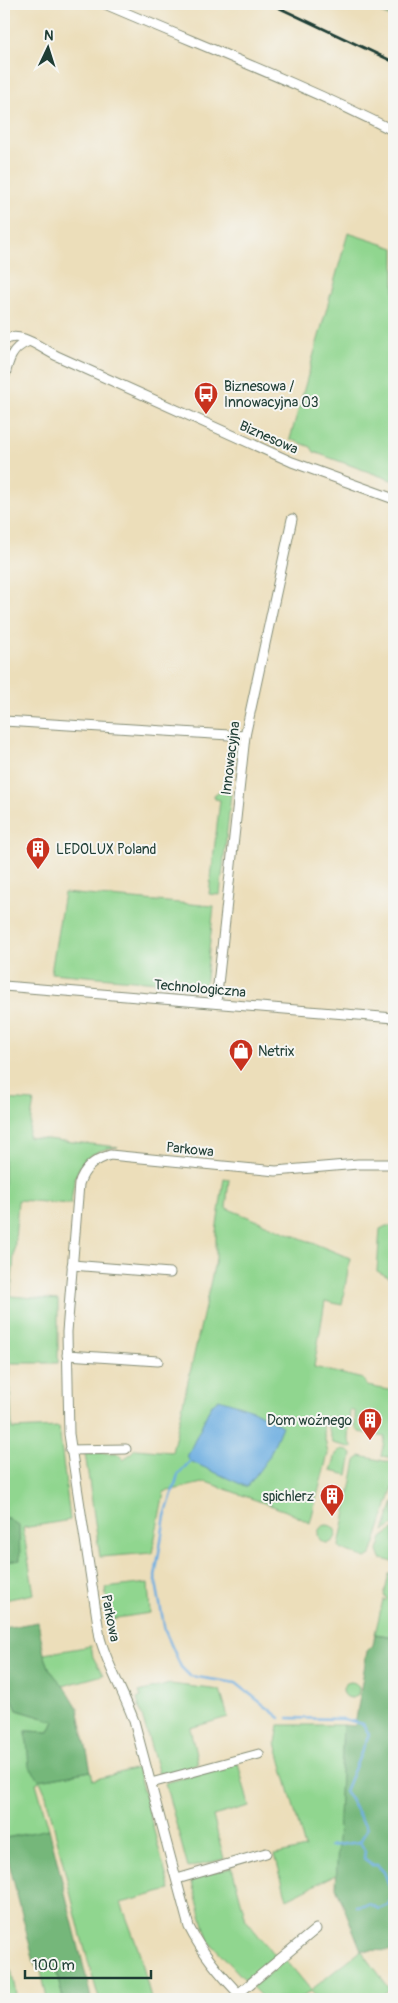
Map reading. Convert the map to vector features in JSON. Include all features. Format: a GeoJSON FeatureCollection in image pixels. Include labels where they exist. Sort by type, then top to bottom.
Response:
{"type":"FeatureCollection","features":[{"type":"Feature","properties":{"kind":"street"},"geometry":{"type":"LineString","coordinates":[[105,4],[216,48],[345,106],[394,131]]}},
{"type":"Feature","properties":{"kind":"street","name":"Biznesowa"},"geometry":{"type":"LineString","coordinates":[[4,341],[15,335],[278,457],[394,499]]}},
{"type":"Feature","properties":{"kind":"street"},"geometry":{"type":"LineString","coordinates":[[4,379],[10,356],[17,348],[27,342]]}},
{"type":"Feature","properties":{"kind":"street","name":"Innowacyjna"},"geometry":{"type":"LineString","coordinates":[[216,1004],[245,736],[292,519]]}},
{"type":"Feature","properties":{"kind":"street"},"geometry":{"type":"LineString","coordinates":[[4,721],[245,736]]}},
{"type":"Feature","properties":{"kind":"street","name":"Technologiczna"},"geometry":{"type":"LineString","coordinates":[[4,986],[394,1018]]}},
{"type":"Feature","properties":{"kind":"street","name":"Parkowa"},"geometry":{"type":"LineString","coordinates":[[316,1928],[241,1996],[199,1948],[189,1927],[151,1783],[126,1700],[106,1658],[100,1638],[70,1450],[67,1355],[72,1265],[81,1176],[88,1166],[99,1158],[110,1155],[276,1171],[358,1164],[394,1164]]}},
{"type":"Feature","properties":{"kind":"street"},"geometry":{"type":"LineString","coordinates":[[72,1265],[170,1273]]}},
{"type":"Feature","properties":{"kind":"street"},"geometry":{"type":"LineString","coordinates":[[67,1355],[158,1361]]}},
{"type":"Feature","properties":{"kind":"street"},"geometry":{"type":"LineString","coordinates":[[70,1450],[126,1449]]}},
{"type":"Feature","properties":{"kind":"street"},"geometry":{"type":"LineString","coordinates":[[151,1783],[259,1754]]}},
{"type":"Feature","properties":{"kind":"street"},"geometry":{"type":"LineString","coordinates":[[177,1878],[266,1853]]}},
{"type":"Feature","properties":{"kind":"green space"},"geometry":{"type":"Polygon","coordinates":[[[359,4],[379,4],[394,10],[394,18],[359,4]]]}},
{"type":"Feature","properties":{"kind":"green space"},"geometry":{"type":"Polygon","coordinates":[[[348,233],[394,248],[394,481],[314,452],[311,447],[290,439],[348,233]]]}},
{"type":"Feature","properties":{"kind":"green space"},"geometry":{"type":"Polygon","coordinates":[[[218,792],[231,794],[220,895],[209,894],[220,800],[215,799],[214,795],[218,792]]]}},
{"type":"Feature","properties":{"kind":"green space"},"geometry":{"type":"Polygon","coordinates":[[[64,893],[214,906],[205,986],[51,973],[64,893]]]}},
{"type":"Feature","properties":{"kind":"green space"},"geometry":{"type":"Polygon","coordinates":[[[4,1099],[34,1101],[28,1137],[118,1147],[95,1153],[82,1164],[74,1181],[71,1204],[18,1200],[11,1296],[58,1300],[58,1363],[9,1363],[12,1429],[59,1427],[70,1520],[23,1528],[34,1594],[4,1600],[6,1562],[20,1560],[8,1518],[4,1518],[4,1099]]]}},
{"type":"Feature","properties":{"kind":"green space"},"geometry":{"type":"Polygon","coordinates":[[[224,1178],[229,1179],[226,1208],[350,1258],[342,1305],[325,1301],[314,1367],[363,1379],[367,1386],[394,1391],[394,1458],[381,1456],[385,1437],[359,1432],[355,1425],[355,1412],[350,1410],[348,1438],[353,1448],[333,1443],[325,1419],[321,1420],[328,1454],[310,1523],[286,1511],[206,1482],[164,1492],[152,1553],[100,1557],[85,1453],[117,1453],[124,1460],[135,1449],[172,1452],[216,1258],[216,1232],[224,1178]]]}},
{"type":"Feature","properties":{"kind":"green space"},"geometry":{"type":"Polygon","coordinates":[[[386,1226],[394,1226],[394,1280],[377,1271],[380,1229],[386,1226]]]}},
{"type":"Feature","properties":{"kind":"green space"},"geometry":{"type":"Polygon","coordinates":[[[341,1449],[352,1454],[348,1475],[331,1471],[336,1454],[341,1449]]]}},
{"type":"Feature","properties":{"kind":"green space"},"geometry":{"type":"Polygon","coordinates":[[[360,1456],[394,1463],[394,1484],[371,1555],[366,1558],[341,1549],[339,1546],[356,1461],[360,1456]]]}},
{"type":"Feature","properties":{"kind":"green space"},"geometry":{"type":"Polygon","coordinates":[[[394,1502],[394,1524],[384,1531],[394,1502]]]}},
{"type":"Feature","properties":{"kind":"green space"},"geometry":{"type":"Polygon","coordinates":[[[4,1518],[8,1518],[19,1526],[20,1560],[6,1562],[4,1581],[4,1518]]]}},
{"type":"Feature","properties":{"kind":"green space"},"geometry":{"type":"Polygon","coordinates":[[[327,1525],[333,1528],[336,1534],[333,1540],[327,1543],[321,1540],[318,1534],[321,1528],[327,1525]]]}},
{"type":"Feature","properties":{"kind":"green space"},"geometry":{"type":"Polygon","coordinates":[[[394,1529],[394,1562],[381,1559],[378,1551],[382,1538],[394,1529]]]}},
{"type":"Feature","properties":{"kind":"green space"},"geometry":{"type":"Polygon","coordinates":[[[394,1573],[394,1658],[390,1636],[375,1634],[383,1600],[386,1600],[387,1597],[384,1596],[389,1574],[394,1573]]]}},
{"type":"Feature","properties":{"kind":"green space"},"geometry":{"type":"Polygon","coordinates":[[[148,1583],[150,1613],[110,1619],[105,1588],[148,1583]]]}},
{"type":"Feature","properties":{"kind":"green space"},"geometry":{"type":"Polygon","coordinates":[[[38,1622],[44,1654],[50,1670],[69,1693],[78,1708],[91,1771],[40,1780],[29,1767],[26,1731],[49,1732],[54,1721],[17,1710],[4,1684],[4,1628],[38,1622]]]}},
{"type":"Feature","properties":{"kind":"green space"},"geometry":{"type":"Polygon","coordinates":[[[375,1634],[394,1637],[394,1951],[361,1950],[336,1887],[343,1725],[355,1726],[367,1651],[373,1645],[375,1634]]]}},
{"type":"Feature","properties":{"kind":"green space"},"geometry":{"type":"Polygon","coordinates":[[[91,1646],[93,1657],[103,1675],[63,1686],[50,1670],[44,1654],[91,1646]]]}},
{"type":"Feature","properties":{"kind":"green space"},"geometry":{"type":"Polygon","coordinates":[[[351,1682],[357,1684],[359,1690],[357,1696],[351,1698],[345,1696],[343,1690],[345,1684],[351,1682]]]}},
{"type":"Feature","properties":{"kind":"green space"},"geometry":{"type":"Polygon","coordinates":[[[4,1684],[17,1710],[54,1721],[49,1732],[26,1731],[40,1780],[91,1771],[93,1780],[137,1768],[170,1890],[121,1903],[140,1954],[151,1999],[99,1999],[81,1936],[46,1795],[40,1781],[36,1783],[49,1829],[6,1838],[4,1842],[4,1684]]]}},
{"type":"Feature","properties":{"kind":"green space"},"geometry":{"type":"Polygon","coordinates":[[[170,1684],[220,1690],[228,1717],[190,1728],[198,1764],[159,1774],[137,1699],[141,1697],[139,1692],[170,1684]]]}},
{"type":"Feature","properties":{"kind":"green space"},"geometry":{"type":"Polygon","coordinates":[[[279,1725],[343,1725],[337,1874],[287,1899],[275,1855],[305,1848],[276,1743],[279,1725]]]}},
{"type":"Feature","properties":{"kind":"green space"},"geometry":{"type":"Polygon","coordinates":[[[238,1763],[249,1806],[213,1816],[224,1859],[188,1868],[165,1783],[238,1763]]]}},
{"type":"Feature","properties":{"kind":"green space"},"geometry":{"type":"Polygon","coordinates":[[[49,1829],[91,1999],[63,1999],[55,1965],[41,1970],[35,1966],[4,1843],[6,1838],[49,1829]]]}},
{"type":"Feature","properties":{"kind":"green space"},"geometry":{"type":"Polygon","coordinates":[[[232,1867],[246,1920],[275,1956],[245,1980],[208,1940],[191,1879],[232,1867]]]}},
{"type":"Feature","properties":{"kind":"green space"},"geometry":{"type":"Polygon","coordinates":[[[361,1950],[390,1989],[377,1999],[318,1999],[311,1991],[300,1999],[264,1999],[252,1987],[286,1960],[311,1990],[361,1950]]]}},
{"type":"Feature","properties":{"kind":"green space"},"geometry":{"type":"Polygon","coordinates":[[[55,1965],[63,1999],[47,1999],[41,1970],[55,1965]]]}},
{"type":"Feature","properties":{"kind":"green space"},"geometry":{"type":"Polygon","coordinates":[[[11,1969],[17,1999],[4,1999],[4,1971],[11,1969]]]}},
{"type":"Feature","properties":{"kind":"water"},"geometry":{"type":"Polygon","coordinates":[[[219,1399],[253,1410],[282,1426],[269,1457],[247,1487],[190,1461],[187,1457],[211,1405],[219,1399]]]}},
{"type":"Feature","properties":{"kind":"waterway"},"geometry":{"type":"LineString","coordinates":[[190,1461],[178,1475],[165,1516],[155,1577],[165,1631],[181,1667],[190,1676],[236,1683],[280,1718]]}},
{"type":"Feature","properties":{"kind":"waterway"},"geometry":{"type":"LineString","coordinates":[[288,1718],[343,1719],[363,1724],[369,1734],[345,1791],[367,1829],[360,1842],[365,1851],[364,1858],[371,1865],[377,1865],[384,1872],[394,1898]]}},
{"type":"Feature","properties":{"kind":"waterway"},"geometry":{"type":"LineString","coordinates":[[330,1846],[360,1842]]}},
{"type":"Feature","properties":{"kind":"waterway"},"geometry":{"type":"LineString","coordinates":[[356,1906],[369,1904],[379,1909],[388,1905],[393,1895]]}},
{"type":"Feature","properties":{"kind":"railway"},"geometry":{"type":"LineString","coordinates":[[271,4],[394,62]]}},
{"type":"Feature","properties":{"kind":"place","name":"Biznesowa / Innowacyjna 03"},"geometry":{"type":"Point","coordinates":[206,415]}},
{"type":"Feature","properties":{"kind":"place","name":"LEDOLUX Poland"},"geometry":{"type":"Point","coordinates":[38,870]}},
{"type":"Feature","properties":{"kind":"place","name":"Netrix"},"geometry":{"type":"Point","coordinates":[241,1072]}},
{"type":"Feature","properties":{"kind":"place","name":"Dom woźnego"},"geometry":{"type":"Point","coordinates":[370,1441]}},
{"type":"Feature","properties":{"kind":"place","name":"spichlerz"},"geometry":{"type":"Point","coordinates":[332,1517]}}]}
